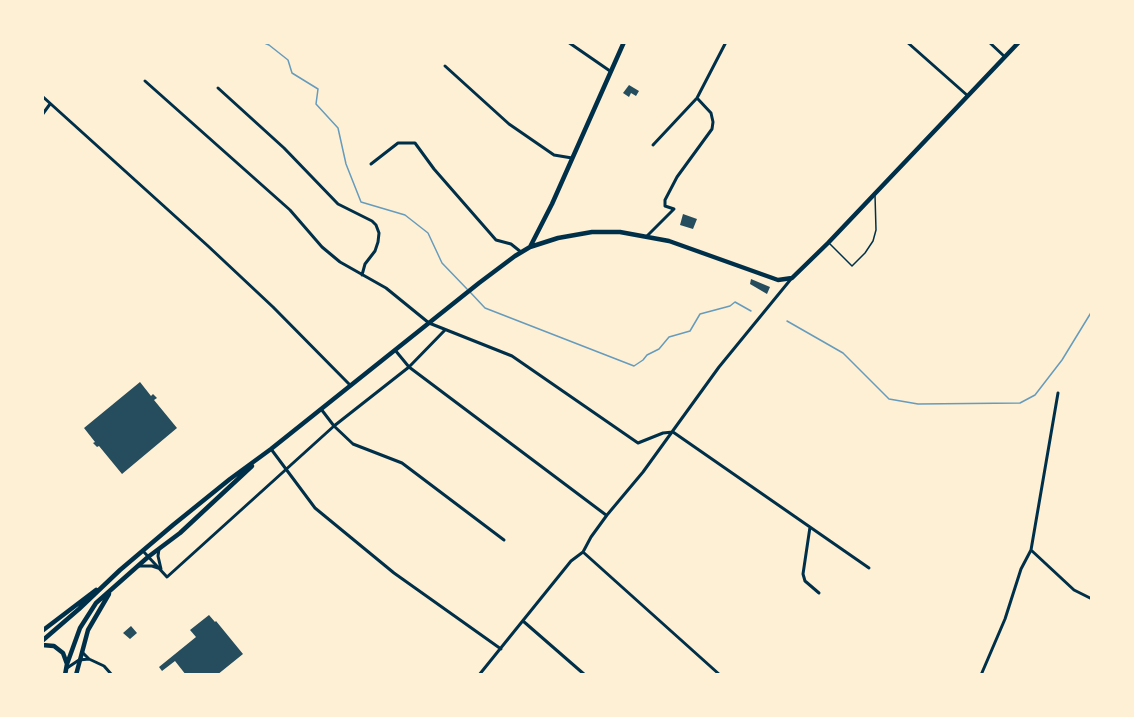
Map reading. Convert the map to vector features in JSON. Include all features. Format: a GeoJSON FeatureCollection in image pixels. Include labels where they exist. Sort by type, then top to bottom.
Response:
{"type":"FeatureCollection","features":[{"type":"Feature","properties":{"kind":"main road"},"geometry":{"type":"LineString","coordinates":[[530,247],[541,228],[624,42]]}},
{"type":"Feature","properties":{"kind":"main road"},"geometry":{"type":"LineString","coordinates":[[42,643],[143,550],[230,479],[272,449],[478,283],[530,247],[558,238],[592,232],[620,232],[669,242],[778,280],[792,278],[1019,42]]}},
{"type":"Feature","properties":{"kind":"main road"},"geometry":{"type":"LineString","coordinates":[[66,671],[74,642],[84,620],[96,603],[234,484],[260,458]]}},
{"type":"Feature","properties":{"kind":"main road"},"geometry":{"type":"LineString","coordinates":[[42,631],[106,583]]}},
{"type":"Feature","properties":{"kind":"main road"},"geometry":{"type":"LineString","coordinates":[[76,675],[81,651],[93,620],[112,589]]}},
{"type":"Feature","properties":{"kind":"main road"},"geometry":{"type":"LineString","coordinates":[[42,643],[57,648],[65,657],[66,671]]}},
{"type":"Feature","properties":{"kind":"street"},"geometry":{"type":"LineString","coordinates":[[568,42],[610,71]]}},
{"type":"Feature","properties":{"kind":"street"},"geometry":{"type":"LineString","coordinates":[[653,145],[697,98],[726,42]]}},
{"type":"Feature","properties":{"kind":"street"},"geometry":{"type":"LineString","coordinates":[[907,42],[968,96]]}},
{"type":"Feature","properties":{"kind":"street"},"geometry":{"type":"LineString","coordinates":[[988,42],[1005,57]]}},
{"type":"Feature","properties":{"kind":"street"},"geometry":{"type":"LineString","coordinates":[[445,66],[509,124],[555,155],[572,158]]}},
{"type":"Feature","properties":{"kind":"street"},"geometry":{"type":"LineString","coordinates":[[145,81],[290,210],[325,250],[347,268],[397,296],[429,323],[512,356],[638,443],[663,433],[673,432],[869,568]]}},
{"type":"Feature","properties":{"kind":"street"},"geometry":{"type":"LineString","coordinates":[[218,88],[284,148],[338,204],[376,225],[379,233],[378,242],[364,266],[362,275]]}},
{"type":"Feature","properties":{"kind":"street"},"geometry":{"type":"LineString","coordinates":[[42,96],[273,307],[350,386]]}},
{"type":"Feature","properties":{"kind":"street"},"geometry":{"type":"LineString","coordinates":[[647,236],[675,209],[665,206],[665,200],[677,177],[712,129],[711,114],[697,98]]}},
{"type":"Feature","properties":{"kind":"street"},"geometry":{"type":"LineString","coordinates":[[42,115],[50,104]]}},
{"type":"Feature","properties":{"kind":"street"},"geometry":{"type":"LineString","coordinates":[[371,164],[398,143],[416,143],[434,169],[496,240],[511,244],[521,252]]}},
{"type":"Feature","properties":{"kind":"street"},"geometry":{"type":"LineString","coordinates":[[478,675],[571,561],[583,552],[607,515],[673,432],[719,367],[792,278]]}},
{"type":"Feature","properties":{"kind":"street"},"geometry":{"type":"LineString","coordinates":[[143,550],[167,577],[334,426],[409,367],[445,330]]}},
{"type":"Feature","properties":{"kind":"street"},"geometry":{"type":"LineString","coordinates":[[395,350],[409,367],[607,515]]}},
{"type":"Feature","properties":{"kind":"street"},"geometry":{"type":"LineString","coordinates":[[981,675],[1005,619],[1021,569],[1031,550],[1058,393]]}},
{"type":"Feature","properties":{"kind":"street"},"geometry":{"type":"LineString","coordinates":[[321,409],[334,426],[353,444],[402,463],[504,540]]}},
{"type":"Feature","properties":{"kind":"street"},"geometry":{"type":"LineString","coordinates":[[272,449],[315,508],[394,573],[501,649]]}},
{"type":"Feature","properties":{"kind":"street"},"geometry":{"type":"LineString","coordinates":[[810,527],[803,574],[805,581],[819,593]]}},
{"type":"Feature","properties":{"kind":"street"},"geometry":{"type":"LineString","coordinates":[[159,549],[158,555],[162,571]]}},
{"type":"Feature","properties":{"kind":"street"},"geometry":{"type":"LineString","coordinates":[[1031,550],[1074,590],[1092,598]]}},
{"type":"Feature","properties":{"kind":"street"},"geometry":{"type":"LineString","coordinates":[[583,552],[720,675]]}},
{"type":"Feature","properties":{"kind":"street"},"geometry":{"type":"LineString","coordinates":[[138,566],[152,566],[162,571]]}},
{"type":"Feature","properties":{"kind":"street"},"geometry":{"type":"LineString","coordinates":[[523,621],[585,675]]}},
{"type":"Feature","properties":{"kind":"street"},"geometry":{"type":"LineString","coordinates":[[81,651],[89,659],[104,666],[112,675]]}},
{"type":"Feature","properties":{"kind":"street"},"geometry":{"type":"LineString","coordinates":[[66,671],[79,660],[89,659]]}},
{"type":"Feature","properties":{"kind":"lane"},"geometry":{"type":"LineString","coordinates":[[828,243],[852,266],[865,253],[873,241],[876,230],[875,194]]}},
{"type":"Feature","properties":{"kind":"building"},"geometry":{"type":"Polygon","coordinates":[[[629,85],[639,91],[636,96],[631,93],[629,97],[623,93],[629,85]]]}},
{"type":"Feature","properties":{"kind":"building"},"geometry":{"type":"Polygon","coordinates":[[[683,214],[697,219],[693,229],[680,225],[683,214]]]}},
{"type":"Feature","properties":{"kind":"building"},"geometry":{"type":"Polygon","coordinates":[[[751,279],[770,287],[767,294],[750,284],[751,279]]]}},
{"type":"Feature","properties":{"kind":"building"},"geometry":{"type":"Polygon","coordinates":[[[140,382],[151,396],[153,394],[157,398],[154,400],[177,428],[122,474],[99,446],[93,443],[95,442],[84,428],[140,382]]]}},
{"type":"Feature","properties":{"kind":"building"},"geometry":{"type":"Polygon","coordinates":[[[209,615],[243,654],[217,675],[186,675],[175,661],[162,671],[159,667],[196,637],[190,630],[209,615]]]}},
{"type":"Feature","properties":{"kind":"building"},"geometry":{"type":"Polygon","coordinates":[[[131,626],[137,633],[130,639],[123,633],[131,626]]]}},
{"type":"Feature","properties":{"kind":"waterway"},"geometry":{"type":"LineString","coordinates":[[262,42],[288,60],[292,73],[318,89],[316,104],[338,128],[346,164],[361,202],[405,215],[428,233],[442,263],[467,289]]}},
{"type":"Feature","properties":{"kind":"waterway"},"geometry":{"type":"LineString","coordinates":[[470,292],[485,308],[634,366],[659,349],[669,337],[690,331],[700,314],[730,306],[735,302],[751,311]]}},
{"type":"Feature","properties":{"kind":"waterway"},"geometry":{"type":"LineString","coordinates":[[787,321],[843,353],[889,399],[918,404],[1020,403],[1035,395],[1062,360],[1092,311]]}}]}
